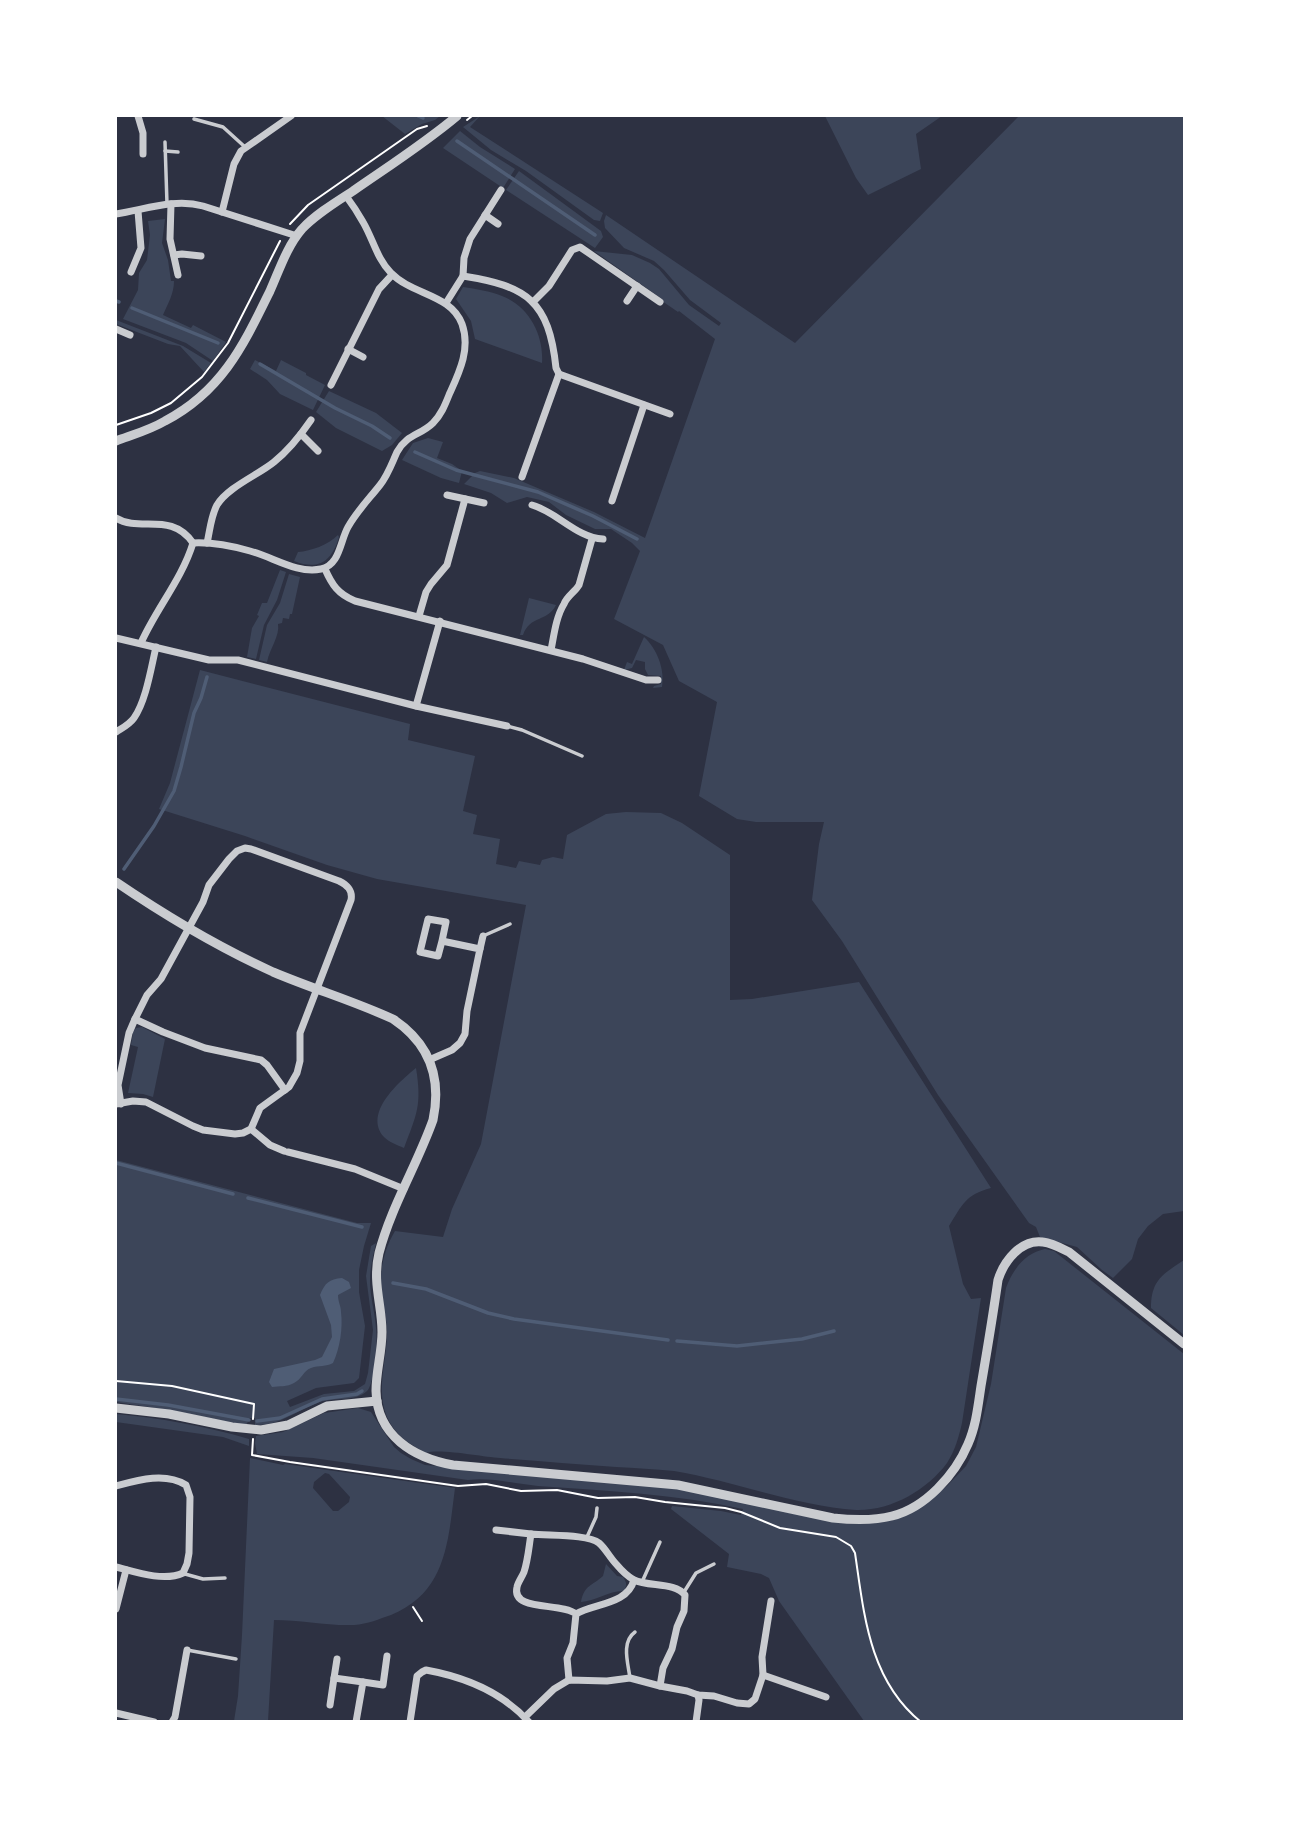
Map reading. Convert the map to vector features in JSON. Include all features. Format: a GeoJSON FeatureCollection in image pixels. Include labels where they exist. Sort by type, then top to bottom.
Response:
{"type":"FeatureCollection","features":[{"type":"Feature","properties":{"kind":"street"},"geometry":{"type":"LineString","coordinates":[[138,116],[143,133],[143,154]]}},
{"type":"Feature","properties":{"kind":"street"},"geometry":{"type":"LineString","coordinates":[[222,212],[234,164],[245,147],[291,116]]}},
{"type":"Feature","properties":{"kind":"street"},"geometry":{"type":"LineString","coordinates":[[116,441],[164,423],[191,406],[215,385],[244,343],[297,236],[309,223],[415,149],[457,116]]}},
{"type":"Feature","properties":{"kind":"street"},"geometry":{"type":"LineString","coordinates":[[446,303],[463,275],[467,244],[501,190]]}},
{"type":"Feature","properties":{"kind":"street"},"geometry":{"type":"LineString","coordinates":[[193,543],[207,542],[250,551],[308,571],[325,569],[335,560],[347,528],[362,505],[382,483],[404,441],[433,424],[445,404],[462,365],[466,346],[461,321],[446,303],[392,275],[346,196]]}},
{"type":"Feature","properties":{"kind":"street"},"geometry":{"type":"LineString","coordinates":[[116,215],[169,204],[195,204],[297,236]]}},
{"type":"Feature","properties":{"kind":"street"},"geometry":{"type":"LineString","coordinates":[[169,204],[170,239],[178,275]]}},
{"type":"Feature","properties":{"kind":"street"},"geometry":{"type":"LineString","coordinates":[[131,272],[141,247],[138,211]]}},
{"type":"Feature","properties":{"kind":"street"},"geometry":{"type":"LineString","coordinates":[[485,215],[498,224]]}},
{"type":"Feature","properties":{"kind":"street"},"geometry":{"type":"LineString","coordinates":[[533,302],[577,247],[583,247],[660,302]]}},
{"type":"Feature","properties":{"kind":"street"},"geometry":{"type":"LineString","coordinates":[[174,255],[201,256]]}},
{"type":"Feature","properties":{"kind":"street"},"geometry":{"type":"LineString","coordinates":[[331,385],[379,289],[392,275]]}},
{"type":"Feature","properties":{"kind":"street"},"geometry":{"type":"LineString","coordinates":[[463,275],[503,285],[533,302],[550,328],[559,374],[670,414]]}},
{"type":"Feature","properties":{"kind":"street"},"geometry":{"type":"LineString","coordinates":[[626,300],[637,286]]}},
{"type":"Feature","properties":{"kind":"street"},"geometry":{"type":"LineString","coordinates":[[117,333],[130,335]]}},
{"type":"Feature","properties":{"kind":"street"},"geometry":{"type":"LineString","coordinates":[[348,349],[363,357]]}},
{"type":"Feature","properties":{"kind":"street"},"geometry":{"type":"LineString","coordinates":[[522,477],[559,374]]}},
{"type":"Feature","properties":{"kind":"street"},"geometry":{"type":"LineString","coordinates":[[612,501],[645,405]]}},
{"type":"Feature","properties":{"kind":"street"},"geometry":{"type":"LineString","coordinates":[[207,542],[218,503],[229,492],[273,463],[301,435],[311,420]]}},
{"type":"Feature","properties":{"kind":"street"},"geometry":{"type":"LineString","coordinates":[[301,435],[318,451]]}},
{"type":"Feature","properties":{"kind":"street"},"geometry":{"type":"LineString","coordinates":[[447,495],[484,503]]}},
{"type":"Feature","properties":{"kind":"street"},"geometry":{"type":"LineString","coordinates":[[419,617],[430,584],[447,565],[465,499]]}},
{"type":"Feature","properties":{"kind":"street"},"geometry":{"type":"LineString","coordinates":[[532,505],[545,509],[592,539],[603,539]]}},
{"type":"Feature","properties":{"kind":"street"},"geometry":{"type":"LineString","coordinates":[[116,518],[123,523],[172,526],[188,536],[193,543]]}},
{"type":"Feature","properties":{"kind":"street"},"geometry":{"type":"LineString","coordinates":[[551,650],[560,613],[568,597],[577,590],[592,539]]}},
{"type":"Feature","properties":{"kind":"street"},"geometry":{"type":"LineString","coordinates":[[141,643],[188,560],[193,543]]}},
{"type":"Feature","properties":{"kind":"street"},"geometry":{"type":"LineString","coordinates":[[325,569],[334,587],[355,601],[551,650],[646,680],[659,680]]}},
{"type":"Feature","properties":{"kind":"street"},"geometry":{"type":"LineString","coordinates":[[416,706],[440,621]]}},
{"type":"Feature","properties":{"kind":"street"},"geometry":{"type":"LineString","coordinates":[[116,638],[209,660],[238,660],[504,728]]}},
{"type":"Feature","properties":{"kind":"street"},"geometry":{"type":"LineString","coordinates":[[116,732],[134,719],[156,647]]}},
{"type":"Feature","properties":{"kind":"street"},"geometry":{"type":"LineString","coordinates":[[245,848],[339,881],[349,888],[352,895],[300,1033],[298,1073],[285,1090],[260,1108],[251,1129],[239,1134],[203,1130],[149,1102],[118,1104],[118,1085],[129,1032],[147,995],[158,985],[188,928],[214,878],[237,850],[245,848]]}},
{"type":"Feature","properties":{"kind":"street"},"geometry":{"type":"LineString","coordinates":[[116,885],[249,961],[393,1019],[415,1037],[429,1060],[436,1084],[434,1115],[383,1238],[377,1263],[376,1290],[382,1334],[377,1401],[397,1440],[411,1451],[432,1460],[463,1466],[712,1490],[833,1518],[853,1520],[892,1516],[910,1509],[940,1485],[962,1457],[974,1426],[998,1280],[1008,1261],[1028,1243],[1041,1241],[1057,1245],[1069,1252],[1185,1344]]}},
{"type":"Feature","properties":{"kind":"street"},"geometry":{"type":"LineString","coordinates":[[428,919],[446,922],[442,941],[438,956],[420,951],[428,919]]}},
{"type":"Feature","properties":{"kind":"street"},"geometry":{"type":"LineString","coordinates":[[429,1060],[452,1050],[465,1034],[467,1011],[483,936]]}},
{"type":"Feature","properties":{"kind":"street"},"geometry":{"type":"LineString","coordinates":[[442,941],[480,949]]}},
{"type":"Feature","properties":{"kind":"street"},"geometry":{"type":"LineString","coordinates":[[135,1019],[168,1035],[205,1048],[261,1060],[285,1090]]}},
{"type":"Feature","properties":{"kind":"street"},"geometry":{"type":"LineString","coordinates":[[251,1129],[270,1145],[355,1169],[404,1189]]}},
{"type":"Feature","properties":{"kind":"street"},"geometry":{"type":"LineString","coordinates":[[116,1408],[261,1430],[288,1425],[327,1406],[377,1401]]}},
{"type":"Feature","properties":{"kind":"street"},"geometry":{"type":"LineString","coordinates":[[116,1486],[161,1478],[179,1481],[187,1487],[190,1497],[189,1553],[183,1573],[168,1576],[116,1567]]}},
{"type":"Feature","properties":{"kind":"street"},"geometry":{"type":"LineString","coordinates":[[496,1530],[587,1537],[599,1543],[616,1565],[637,1582],[684,1592],[684,1611],[677,1627],[674,1645],[663,1668],[660,1686]]}},
{"type":"Feature","properties":{"kind":"street"},"geometry":{"type":"LineString","coordinates":[[531,1534],[525,1569],[517,1586],[518,1597],[530,1604],[566,1608],[576,1614]]}},
{"type":"Feature","properties":{"kind":"street"},"geometry":{"type":"LineString","coordinates":[[116,1609],[126,1570]]}},
{"type":"Feature","properties":{"kind":"street"},"geometry":{"type":"LineString","coordinates":[[576,1614],[619,1598],[637,1582]]}},
{"type":"Feature","properties":{"kind":"street"},"geometry":{"type":"LineString","coordinates":[[410,1721],[417,1676],[426,1670],[478,1684],[503,1699],[527,1719],[554,1689],[569,1680],[607,1681],[630,1678],[749,1704],[755,1699],[763,1675],[763,1650],[771,1601]]}},
{"type":"Feature","properties":{"kind":"street"},"geometry":{"type":"LineString","coordinates":[[569,1680],[567,1656],[573,1643],[576,1614]]}},
{"type":"Feature","properties":{"kind":"street"},"geometry":{"type":"LineString","coordinates":[[172,1721],[175,1717],[187,1650]]}},
{"type":"Feature","properties":{"kind":"street"},"geometry":{"type":"LineString","coordinates":[[334,1678],[383,1685],[387,1656]]}},
{"type":"Feature","properties":{"kind":"street"},"geometry":{"type":"LineString","coordinates":[[330,1704],[337,1659]]}},
{"type":"Feature","properties":{"kind":"street"},"geometry":{"type":"LineString","coordinates":[[763,1675],[826,1697]]}},
{"type":"Feature","properties":{"kind":"street"},"geometry":{"type":"LineString","coordinates":[[356,1721],[363,1682]]}},
{"type":"Feature","properties":{"kind":"street"},"geometry":{"type":"LineString","coordinates":[[696,1721],[698,1695]]}},
{"type":"Feature","properties":{"kind":"street"},"geometry":{"type":"LineString","coordinates":[[116,1713],[154,1721]]}},
{"type":"Feature","properties":{"kind":"lane"},"geometry":{"type":"LineString","coordinates":[[194,119],[223,127],[245,147]]}},
{"type":"Feature","properties":{"kind":"lane"},"geometry":{"type":"LineString","coordinates":[[165,142],[169,204]]}},
{"type":"Feature","properties":{"kind":"lane"},"geometry":{"type":"LineString","coordinates":[[165,151],[178,152]]}},
{"type":"Feature","properties":{"kind":"lane"},"geometry":{"type":"LineString","coordinates":[[504,728],[522,730],[582,756]]}},
{"type":"Feature","properties":{"kind":"lane"},"geometry":{"type":"LineString","coordinates":[[483,936],[510,924]]}},
{"type":"Feature","properties":{"kind":"lane"},"geometry":{"type":"LineString","coordinates":[[587,1537],[597,1508]]}},
{"type":"Feature","properties":{"kind":"lane"},"geometry":{"type":"LineString","coordinates":[[637,1582],[660,1542]]}},
{"type":"Feature","properties":{"kind":"lane"},"geometry":{"type":"LineString","coordinates":[[684,1592],[696,1573],[714,1564]]}},
{"type":"Feature","properties":{"kind":"lane"},"geometry":{"type":"LineString","coordinates":[[183,1573],[195,1578],[225,1578]]}},
{"type":"Feature","properties":{"kind":"lane"},"geometry":{"type":"LineString","coordinates":[[630,1678],[626,1645],[635,1632]]}},
{"type":"Feature","properties":{"kind":"lane"},"geometry":{"type":"LineString","coordinates":[[187,1650],[236,1659]]}},
{"type":"Feature","properties":{"kind":"path"},"geometry":{"type":"LineString","coordinates":[[116,1381],[172,1386],[254,1404]]}},
{"type":"Feature","properties":{"kind":"path"},"geometry":{"type":"LineString","coordinates":[[252,1455],[458,1486],[486,1483],[521,1491],[557,1490],[598,1498],[635,1497],[665,1503],[725,1508],[780,1528],[836,1537],[850,1546],[855,1553],[868,1633],[880,1669],[899,1699],[921,1721]]}},
{"type":"Feature","properties":{"kind":"path"},"geometry":{"type":"LineString","coordinates":[[413,1607],[422,1621]]}},
{"type":"Feature","properties":{"kind":"shaded area"},"geometry":{"type":"Polygon","coordinates":[[[382,116],[440,116],[405,134],[382,116]]]}},
{"type":"Feature","properties":{"kind":"shaded area"},"geometry":{"type":"Polygon","coordinates":[[[480,116],[470,127],[603,213],[600,221],[594,220],[526,171],[491,150],[463,127],[480,116]]]}},
{"type":"Feature","properties":{"kind":"shaded area"},"geometry":{"type":"Polygon","coordinates":[[[825,116],[942,116],[916,134],[921,169],[868,195],[856,178],[825,116]]]}},
{"type":"Feature","properties":{"kind":"shaded area"},"geometry":{"type":"Polygon","coordinates":[[[1019,116],[1184,116],[1184,1211],[1163,1214],[1148,1226],[1138,1239],[1132,1259],[1113,1278],[1077,1247],[1040,1237],[1036,1227],[1029,1223],[938,1095],[842,941],[812,900],[824,822],[756,822],[737,819],[699,796],[717,702],[679,681],[663,645],[614,619],[640,551],[611,529],[595,529],[566,515],[549,502],[527,497],[507,503],[491,493],[464,484],[480,471],[514,478],[594,512],[645,538],[715,339],[594,251],[632,255],[650,263],[659,269],[689,305],[719,326],[721,323],[690,300],[654,261],[624,248],[605,228],[606,215],[795,343],[1019,116]]]}},
{"type":"Feature","properties":{"kind":"shaded area"},"geometry":{"type":"Polygon","coordinates":[[[460,131],[515,169],[503,188],[443,148],[460,131]]]}},
{"type":"Feature","properties":{"kind":"shaded area"},"geometry":{"type":"Polygon","coordinates":[[[519,171],[601,231],[603,237],[595,248],[506,190],[519,171]]]}},
{"type":"Feature","properties":{"kind":"shaded area"},"geometry":{"type":"Polygon","coordinates":[[[165,219],[162,243],[171,281],[174,281],[163,315],[191,328],[193,325],[226,342],[213,361],[186,343],[123,319],[138,290],[139,273],[147,260],[150,235],[148,221],[165,219]]]}},
{"type":"Feature","properties":{"kind":"shaded area"},"geometry":{"type":"Polygon","coordinates":[[[463,287],[497,294],[520,307],[537,332],[542,363],[475,339],[471,321],[456,299],[463,287]]]}},
{"type":"Feature","properties":{"kind":"shaded area"},"geometry":{"type":"Polygon","coordinates":[[[116,320],[183,346],[211,363],[204,372],[180,346],[116,324],[116,320]]]}},
{"type":"Feature","properties":{"kind":"shaded area"},"geometry":{"type":"Polygon","coordinates":[[[255,360],[276,371],[281,360],[325,385],[313,410],[280,394],[267,380],[250,369],[255,360]]]}},
{"type":"Feature","properties":{"kind":"shaded area"},"geometry":{"type":"Polygon","coordinates":[[[329,391],[376,413],[402,433],[392,445],[382,451],[336,428],[316,412],[329,391]]]}},
{"type":"Feature","properties":{"kind":"shaded area"},"geometry":{"type":"Polygon","coordinates":[[[428,438],[443,442],[437,458],[462,471],[459,483],[402,460],[413,443],[428,438]]]}},
{"type":"Feature","properties":{"kind":"shaded area"},"geometry":{"type":"Polygon","coordinates":[[[338,535],[333,552],[323,562],[311,565],[294,561],[298,552],[319,547],[338,535]]]}},
{"type":"Feature","properties":{"kind":"shaded area"},"geometry":{"type":"Polygon","coordinates":[[[280,570],[286,572],[277,600],[264,625],[256,659],[247,657],[252,628],[262,603],[267,603],[280,570]]]}},
{"type":"Feature","properties":{"kind":"shaded area"},"geometry":{"type":"Polygon","coordinates":[[[289,574],[300,577],[292,614],[289,619],[283,618],[282,623],[278,624],[278,633],[267,662],[259,660],[267,625],[280,603],[289,574]]]}},
{"type":"Feature","properties":{"kind":"shaded area"},"geometry":{"type":"Polygon","coordinates":[[[529,598],[556,605],[520,635],[529,598]]]}},
{"type":"Feature","properties":{"kind":"shaded area"},"geometry":{"type":"Polygon","coordinates":[[[644,637],[659,660],[662,673],[662,687],[653,688],[661,684],[661,676],[648,675],[645,662],[636,660],[632,668],[624,670],[627,662],[632,664],[644,637]]]}},
{"type":"Feature","properties":{"kind":"shaded area"},"geometry":{"type":"Polygon","coordinates":[[[200,670],[410,724],[408,740],[475,756],[463,811],[477,815],[473,834],[500,839],[496,864],[516,868],[519,861],[540,865],[542,860],[553,857],[563,859],[567,835],[606,814],[661,813],[682,823],[730,855],[730,1000],[859,982],[991,1188],[970,1197],[949,1226],[963,1284],[971,1299],[981,1298],[960,1433],[947,1463],[939,1473],[919,1490],[895,1503],[856,1510],[811,1504],[674,1471],[451,1452],[426,1453],[398,1434],[387,1417],[382,1397],[387,1331],[381,1293],[383,1261],[395,1231],[443,1237],[452,1209],[481,1144],[526,905],[377,879],[159,809],[170,783],[200,670]]]}},
{"type":"Feature","properties":{"kind":"shaded area"},"geometry":{"type":"Polygon","coordinates":[[[142,1027],[165,1039],[153,1097],[128,1093],[138,1047],[131,1045],[133,1032],[142,1027]]]}},
{"type":"Feature","properties":{"kind":"shaded area"},"geometry":{"type":"Polygon","coordinates":[[[416,1068],[417,1109],[404,1148],[384,1137],[378,1118],[386,1099],[416,1068]]]}},
{"type":"Feature","properties":{"kind":"shaded area"},"geometry":{"type":"Polygon","coordinates":[[[116,1160],[357,1223],[371,1223],[359,1270],[359,1292],[365,1326],[359,1378],[354,1383],[316,1388],[287,1401],[290,1407],[324,1394],[354,1391],[365,1384],[373,1330],[366,1276],[371,1246],[376,1243],[370,1280],[377,1334],[376,1351],[374,1371],[367,1391],[357,1397],[320,1402],[264,1425],[255,1425],[255,1418],[249,1418],[247,1424],[238,1424],[116,1402],[116,1160]]]}},
{"type":"Feature","properties":{"kind":"shaded area"},"geometry":{"type":"Polygon","coordinates":[[[1045,1249],[1054,1251],[1184,1354],[1184,1721],[864,1721],[779,1601],[769,1578],[727,1567],[729,1554],[671,1509],[672,1506],[741,1515],[743,1509],[667,1496],[468,1480],[313,1458],[257,1454],[256,1436],[283,1432],[324,1413],[358,1408],[371,1412],[394,1447],[401,1453],[425,1465],[680,1487],[837,1522],[856,1524],[899,1518],[947,1486],[966,1466],[976,1447],[991,1384],[1006,1288],[1021,1263],[1031,1254],[1045,1249]]]}},
{"type":"Feature","properties":{"kind":"shaded area"},"geometry":{"type":"Polygon","coordinates":[[[1184,1260],[1184,1335],[1151,1308],[1156,1284],[1170,1269],[1184,1260]]]}},
{"type":"Feature","properties":{"kind":"shaded area"},"geometry":{"type":"Polygon","coordinates":[[[342,1278],[349,1282],[351,1288],[338,1295],[341,1331],[333,1363],[308,1369],[299,1379],[286,1386],[272,1387],[269,1382],[274,1369],[322,1357],[332,1337],[331,1325],[320,1295],[328,1282],[342,1278]]]}},
{"type":"Feature","properties":{"kind":"shaded area"},"geometry":{"type":"Polygon","coordinates":[[[116,1414],[216,1430],[249,1439],[249,1446],[223,1437],[116,1422],[116,1414]]]}},
{"type":"Feature","properties":{"kind":"shaded area"},"geometry":{"type":"Polygon","coordinates":[[[250,1458],[283,1465],[455,1488],[450,1527],[441,1563],[424,1593],[410,1605],[391,1615],[359,1624],[334,1625],[274,1620],[268,1721],[234,1721],[242,1635],[250,1458]],[[325,1473],[314,1482],[313,1488],[333,1511],[338,1511],[349,1502],[350,1497],[325,1473]]]}},
{"type":"Feature","properties":{"kind":"shaded area"},"geometry":{"type":"Polygon","coordinates":[[[606,1564],[617,1576],[623,1577],[626,1584],[624,1591],[581,1602],[586,1589],[603,1576],[606,1564]]]}},
{"type":"Feature","properties":{"kind":"waterway"},"geometry":{"type":"LineString","coordinates":[[418,116],[423,118]]}},
{"type":"Feature","properties":{"kind":"waterway"},"geometry":{"type":"LineString","coordinates":[[457,141],[595,235]]}},
{"type":"Feature","properties":{"kind":"waterway"},"geometry":{"type":"LineString","coordinates":[[132,308],[218,343]]}},
{"type":"Feature","properties":{"kind":"waterway"},"geometry":{"type":"LineString","coordinates":[[260,364],[390,438]]}},
{"type":"Feature","properties":{"kind":"waterway"},"geometry":{"type":"LineString","coordinates":[[415,452],[456,470],[538,492],[637,539]]}},
{"type":"Feature","properties":{"kind":"waterway"},"geometry":{"type":"LineString","coordinates":[[124,869],[174,791],[194,713],[207,677]]}},
{"type":"Feature","properties":{"kind":"waterway"},"geometry":{"type":"LineString","coordinates":[[116,1163],[233,1194]]}},
{"type":"Feature","properties":{"kind":"waterway"},"geometry":{"type":"LineString","coordinates":[[248,1198],[362,1227]]}},
{"type":"Feature","properties":{"kind":"waterway"},"geometry":{"type":"LineString","coordinates":[[393,1283],[426,1289],[488,1313],[514,1319],[668,1340]]}},
{"type":"Feature","properties":{"kind":"waterway"},"geometry":{"type":"LineString","coordinates":[[677,1341],[737,1346],[802,1339],[834,1331]]}},
{"type":"Feature","properties":{"kind":"waterway"},"geometry":{"type":"LineString","coordinates":[[257,1421],[280,1418],[322,1399],[362,1391]]}},
{"type":"Feature","properties":{"kind":"waterway"},"geometry":{"type":"LineString","coordinates":[[116,1399],[168,1405],[249,1420]]}}]}
